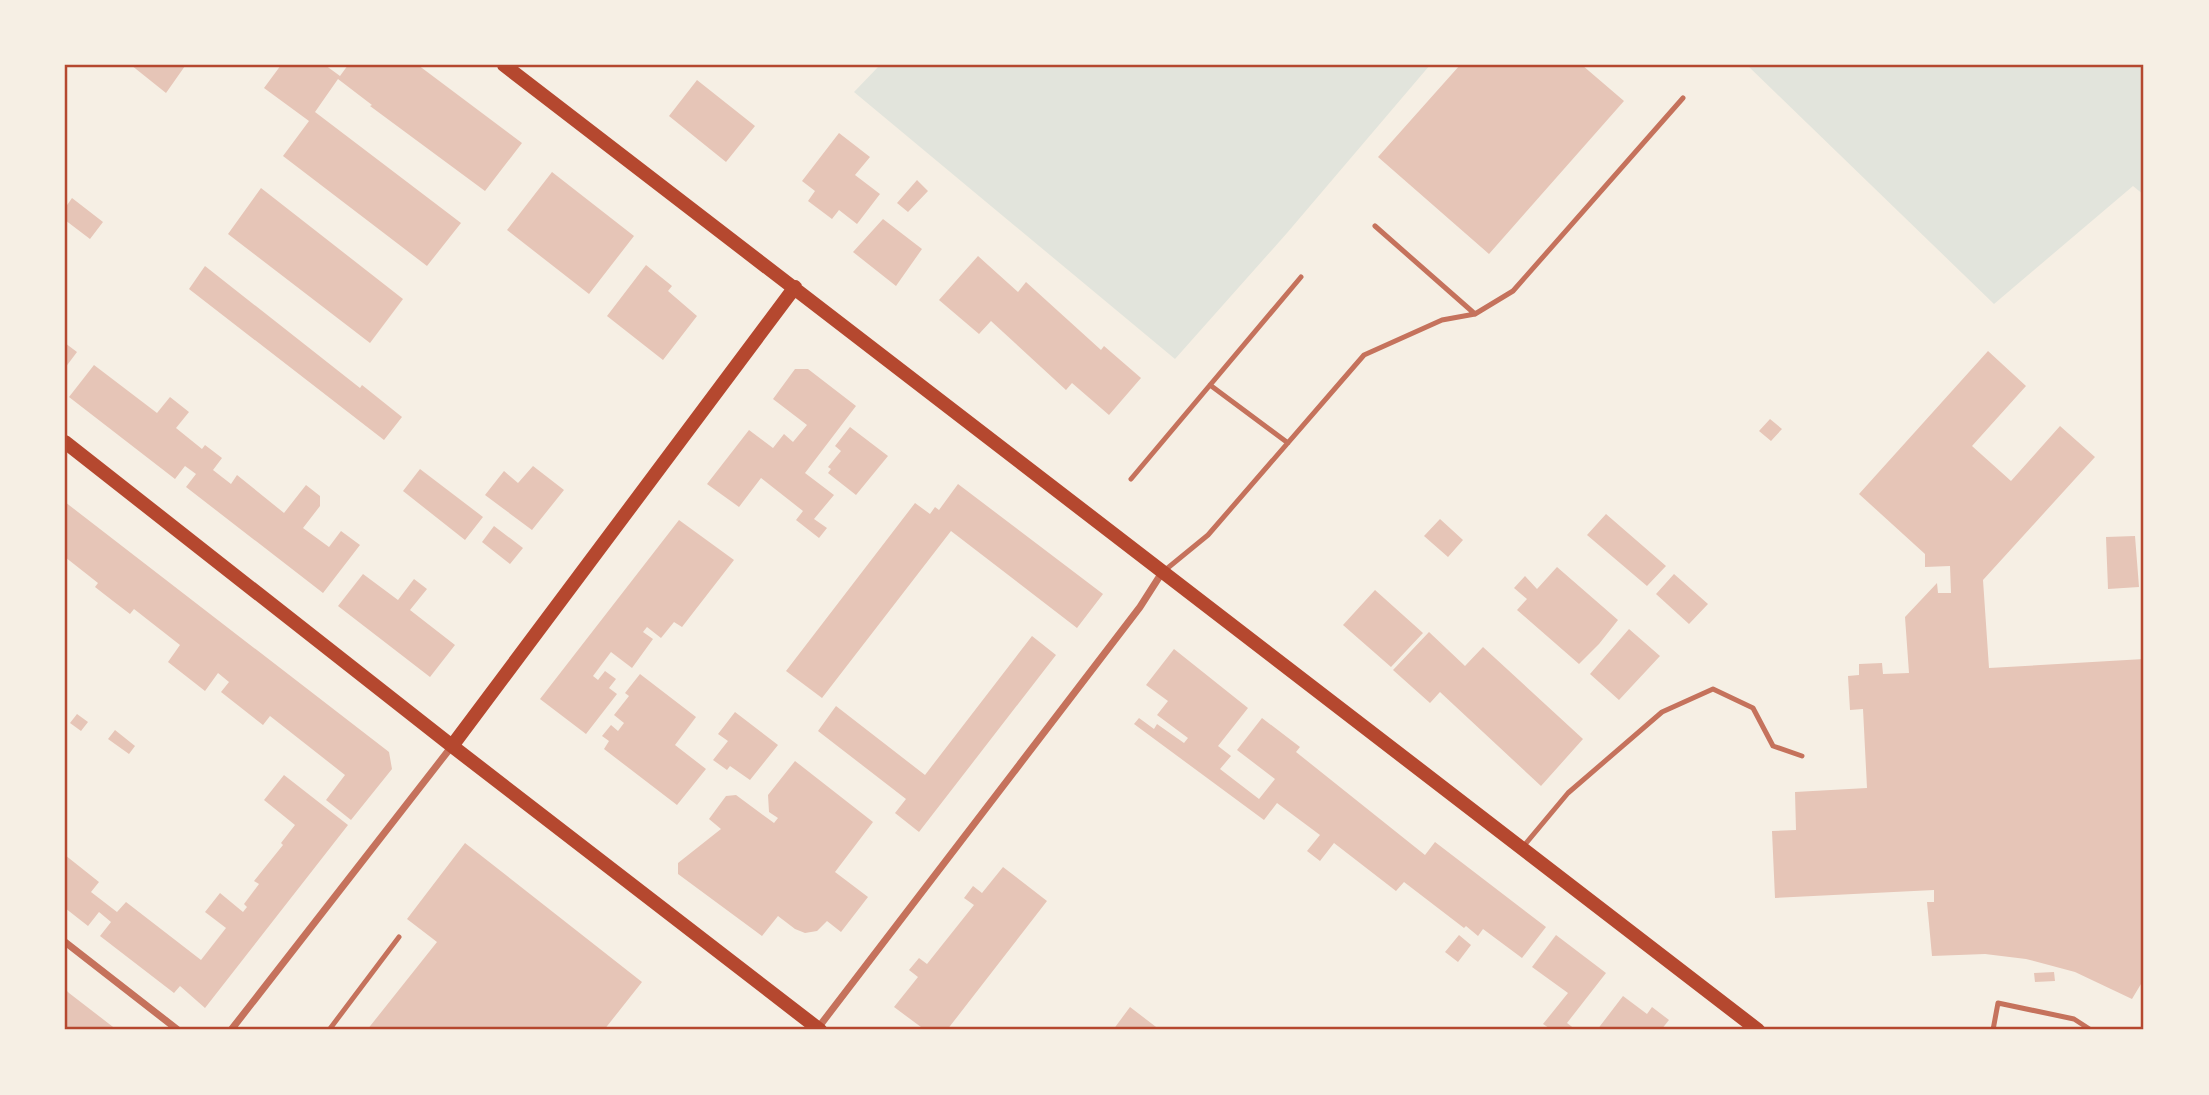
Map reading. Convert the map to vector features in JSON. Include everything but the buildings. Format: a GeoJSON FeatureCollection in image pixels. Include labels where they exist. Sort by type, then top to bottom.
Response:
{"type":"FeatureCollection","features":[{"type":"Feature","properties":{"kind":"main road"},"geometry":{"type":"LineString","coordinates":[[504,65],[1758,1030]]}},
{"type":"Feature","properties":{"kind":"main road"},"geometry":{"type":"LineString","coordinates":[[452,746],[794,287]]}},
{"type":"Feature","properties":{"kind":"main road"},"geometry":{"type":"LineString","coordinates":[[65,442],[452,746],[819,1029]]}},
{"type":"Feature","properties":{"kind":"street"},"geometry":{"type":"LineString","coordinates":[[819,1029],[1140,607],[1164,571]]}},
{"type":"Feature","properties":{"kind":"street"},"geometry":{"type":"LineString","coordinates":[[231,1030],[452,746]]}},
{"type":"Feature","properties":{"kind":"street"},"geometry":{"type":"LineString","coordinates":[[65,942],[177,1030]]}},
{"type":"Feature","properties":{"kind":"lane"},"geometry":{"type":"LineString","coordinates":[[1164,571],[1208,535],[1364,355],[1442,320],[1475,314],[1513,290],[1683,98]]}},
{"type":"Feature","properties":{"kind":"lane"},"geometry":{"type":"LineString","coordinates":[[1375,226],[1475,314]]}},
{"type":"Feature","properties":{"kind":"lane"},"geometry":{"type":"LineString","coordinates":[[1131,479],[1301,277]]}},
{"type":"Feature","properties":{"kind":"lane"},"geometry":{"type":"LineString","coordinates":[[1210,385],[1288,443]]}},
{"type":"Feature","properties":{"kind":"lane"},"geometry":{"type":"LineString","coordinates":[[1522,848],[1568,793],[1662,712],[1713,689],[1753,708],[1773,746],[1802,756]]}},
{"type":"Feature","properties":{"kind":"lane"},"geometry":{"type":"LineString","coordinates":[[329,1030],[399,937]]}},
{"type":"Feature","properties":{"kind":"lane"},"geometry":{"type":"LineString","coordinates":[[1993,1030],[1998,1003],[2074,1019],[2091,1030]]}},
{"type":"Feature","properties":{"kind":"shaded area"},"geometry":{"type":"Polygon","coordinates":[[[880,65],[1430,65],[1175,359],[854,92],[880,65]]]}},
{"type":"Feature","properties":{"kind":"shaded area"},"geometry":{"type":"Polygon","coordinates":[[[1747,65],[2144,65],[2144,195],[2133,186],[1994,304],[1747,65]]]}}]}
